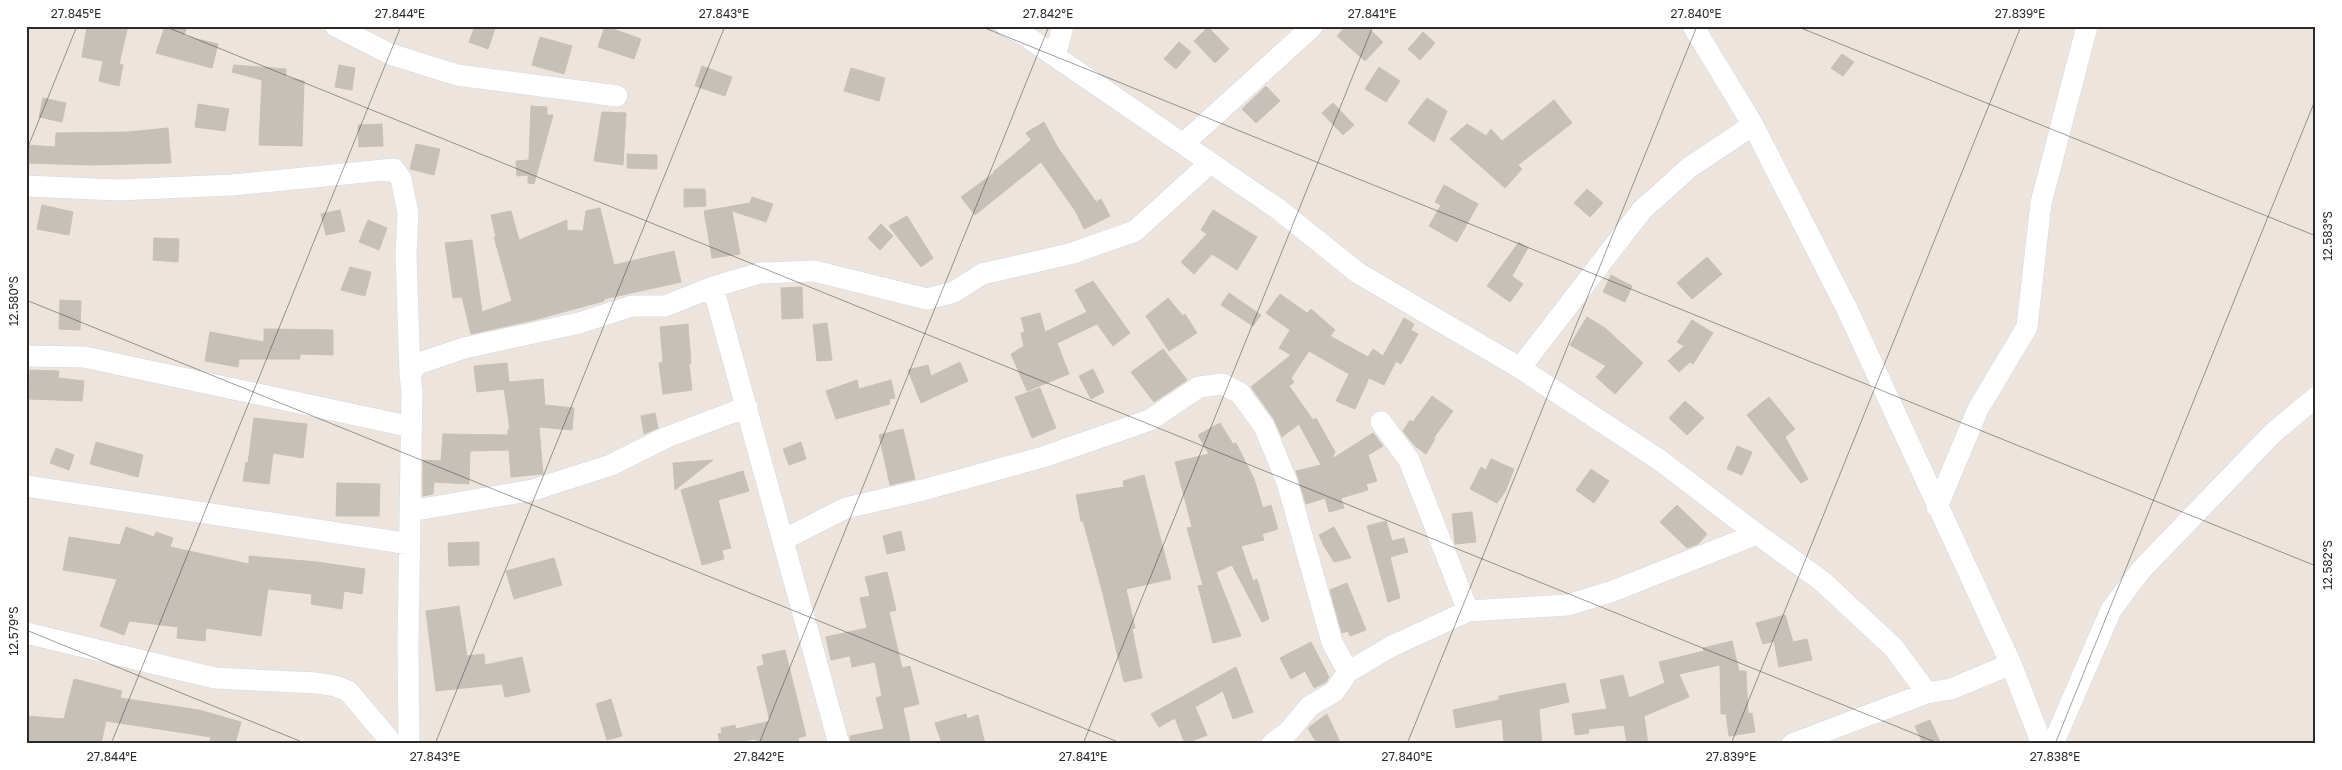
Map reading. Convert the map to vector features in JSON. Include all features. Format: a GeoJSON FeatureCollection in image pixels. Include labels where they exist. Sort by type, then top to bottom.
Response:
{"type":"FeatureCollection","features":[{"type":"Feature","properties":{"kind":"street"},"geometry":{"type":"LineString","coordinates":[[335,26],[390,54],[457,75],[617,96]]}},
{"type":"Feature","properties":{"kind":"street"},"geometry":{"type":"LineString","coordinates":[[1006,26],[1021,33],[1278,209],[1358,273],[1520,368],[1662,460],[1756,534],[1822,581],[1894,648],[1927,694]]}},
{"type":"Feature","properties":{"kind":"street"},"geometry":{"type":"LineString","coordinates":[[1055,56],[1063,26]]}},
{"type":"Feature","properties":{"kind":"street"},"geometry":{"type":"LineString","coordinates":[[1183,144],[1313,26]]}},
{"type":"Feature","properties":{"kind":"street"},"geometry":{"type":"LineString","coordinates":[[1693,26],[1753,125],[1847,309],[2011,664],[2042,744]]}},
{"type":"Feature","properties":{"kind":"street"},"geometry":{"type":"LineString","coordinates":[[1937,507],[1978,409],[2027,327],[2041,203],[2087,26]]}},
{"type":"Feature","properties":{"kind":"street"},"geometry":{"type":"LineString","coordinates":[[1520,368],[1642,210],[1690,168],[1753,125]]}},
{"type":"Feature","properties":{"kind":"street"},"geometry":{"type":"LineString","coordinates":[[410,374],[417,364],[464,348],[578,323],[632,306],[666,306],[713,287],[760,273],[814,271],[927,299],[954,292],[982,274],[1073,253],[1135,232],[1210,163]]}},
{"type":"Feature","properties":{"kind":"street"},"geometry":{"type":"LineString","coordinates":[[26,186],[118,190],[232,184],[394,169],[401,179],[408,213],[406,255],[412,427],[408,744]]}},
{"type":"Feature","properties":{"kind":"street"},"geometry":{"type":"LineString","coordinates":[[713,287],[840,744]]}},
{"type":"Feature","properties":{"kind":"street"},"geometry":{"type":"LineString","coordinates":[[26,356],[84,357],[412,427]]}},
{"type":"Feature","properties":{"kind":"street"},"geometry":{"type":"LineString","coordinates":[[783,540],[846,508],[923,490],[1043,457],[1150,420],[1199,387],[1222,384],[1240,393],[1264,426],[1287,482],[1332,642],[1348,672]]}},
{"type":"Feature","properties":{"kind":"street"},"geometry":{"type":"LineString","coordinates":[[2053,744],[2111,610],[2141,570],[2274,432],[2316,397]]}},
{"type":"Feature","properties":{"kind":"street"},"geometry":{"type":"LineString","coordinates":[[410,511],[533,490],[611,465],[667,436],[747,407]]}},
{"type":"Feature","properties":{"kind":"street"},"geometry":{"type":"LineString","coordinates":[[1380,422],[1409,460],[1468,611]]}},
{"type":"Feature","properties":{"kind":"street"},"geometry":{"type":"LineString","coordinates":[[26,486],[410,544]]}},
{"type":"Feature","properties":{"kind":"street"},"geometry":{"type":"LineString","coordinates":[[1272,744],[1288,732],[1310,706],[1334,692],[1348,672],[1390,647],[1468,611],[1568,605],[1622,588],[1756,534]]}},
{"type":"Feature","properties":{"kind":"street"},"geometry":{"type":"LineString","coordinates":[[26,633],[215,678],[317,683],[335,686],[348,692],[393,744]]}},
{"type":"Feature","properties":{"kind":"street"},"geometry":{"type":"LineString","coordinates":[[1792,744],[1927,694],[1950,689],[2011,664]]}},
{"type":"Feature","properties":{"kind":"building"},"geometry":{"type":"Polygon","coordinates":[[[87,26],[128,26],[119,64],[123,65],[119,86],[99,81],[103,61],[82,57],[87,26]]]}},
{"type":"Feature","properties":{"kind":"building"},"geometry":{"type":"Polygon","coordinates":[[[165,26],[187,26],[184,36],[218,44],[212,68],[156,53],[165,26]]]}},
{"type":"Feature","properties":{"kind":"building"},"geometry":{"type":"Polygon","coordinates":[[[475,26],[496,26],[488,49],[469,42],[475,26]]]}},
{"type":"Feature","properties":{"kind":"building"},"geometry":{"type":"Polygon","coordinates":[[[605,26],[641,39],[634,59],[598,47],[605,26]]]}},
{"type":"Feature","properties":{"kind":"building"},"geometry":{"type":"Polygon","coordinates":[[[1346,26],[1366,26],[1383,42],[1365,61],[1337,36],[1346,26]]]}},
{"type":"Feature","properties":{"kind":"building"},"geometry":{"type":"Polygon","coordinates":[[[1208,27],[1229,49],[1215,63],[1194,41],[1208,27]]]}},
{"type":"Feature","properties":{"kind":"building"},"geometry":{"type":"Polygon","coordinates":[[[1423,32],[1435,43],[1420,60],[1408,49],[1423,32]]]}},
{"type":"Feature","properties":{"kind":"building"},"geometry":{"type":"Polygon","coordinates":[[[540,37],[572,46],[564,74],[532,65],[540,37]]]}},
{"type":"Feature","properties":{"kind":"building"},"geometry":{"type":"Polygon","coordinates":[[[1179,42],[1191,52],[1176,69],[1164,59],[1179,42]]]}},
{"type":"Feature","properties":{"kind":"building"},"geometry":{"type":"Polygon","coordinates":[[[1842,54],[1854,62],[1843,76],[1831,68],[1842,54]]]}},
{"type":"Feature","properties":{"kind":"building"},"geometry":{"type":"Polygon","coordinates":[[[234,65],[286,69],[286,77],[304,81],[302,146],[259,145],[262,80],[232,72],[234,65]]]}},
{"type":"Feature","properties":{"kind":"building"},"geometry":{"type":"Polygon","coordinates":[[[339,65],[355,68],[352,90],[335,87],[339,65]]]}},
{"type":"Feature","properties":{"kind":"building"},"geometry":{"type":"Polygon","coordinates":[[[702,66],[732,77],[725,96],[695,86],[702,66]]]}},
{"type":"Feature","properties":{"kind":"building"},"geometry":{"type":"Polygon","coordinates":[[[1379,67],[1400,81],[1386,102],[1365,89],[1379,67]]]}},
{"type":"Feature","properties":{"kind":"building"},"geometry":{"type":"Polygon","coordinates":[[[851,68],[885,78],[879,101],[844,91],[851,68]]]}},
{"type":"Feature","properties":{"kind":"building"},"geometry":{"type":"Polygon","coordinates":[[[1266,86],[1280,101],[1256,123],[1242,109],[1266,86]]]}},
{"type":"Feature","properties":{"kind":"building"},"geometry":{"type":"Polygon","coordinates":[[[43,98],[66,103],[62,122],[39,117],[43,98]]]}},
{"type":"Feature","properties":{"kind":"building"},"geometry":{"type":"Polygon","coordinates":[[[1427,98],[1447,111],[1434,142],[1408,123],[1427,98]]]}},
{"type":"Feature","properties":{"kind":"building"},"geometry":{"type":"Polygon","coordinates":[[[1554,100],[1572,123],[1518,165],[1522,169],[1505,188],[1450,139],[1467,124],[1486,136],[1491,129],[1502,141],[1554,100]]]}},
{"type":"Feature","properties":{"kind":"building"},"geometry":{"type":"Polygon","coordinates":[[[1333,103],[1354,125],[1343,135],[1322,113],[1333,103]]]}},
{"type":"Feature","properties":{"kind":"building"},"geometry":{"type":"Polygon","coordinates":[[[198,104],[229,109],[225,131],[195,127],[198,104]]]}},
{"type":"Feature","properties":{"kind":"building"},"geometry":{"type":"Polygon","coordinates":[[[531,106],[547,107],[547,115],[553,115],[534,184],[528,183],[528,175],[517,176],[516,161],[529,160],[531,106]]]}},
{"type":"Feature","properties":{"kind":"building"},"geometry":{"type":"Polygon","coordinates":[[[602,112],[626,113],[623,165],[594,161],[602,112]]]}},
{"type":"Feature","properties":{"kind":"building"},"geometry":{"type":"Polygon","coordinates":[[[1044,122],[1058,148],[1096,202],[1101,199],[1110,216],[1084,229],[1076,212],[1041,162],[975,215],[961,197],[994,173],[1031,140],[1026,133],[1044,122]]]}},
{"type":"Feature","properties":{"kind":"building"},"geometry":{"type":"Polygon","coordinates":[[[382,124],[383,146],[359,147],[358,125],[382,124]]]}},
{"type":"Feature","properties":{"kind":"building"},"geometry":{"type":"Polygon","coordinates":[[[168,128],[171,163],[91,165],[26,163],[26,145],[55,147],[56,133],[128,132],[168,128]]]}},
{"type":"Feature","properties":{"kind":"building"},"geometry":{"type":"Polygon","coordinates":[[[416,144],[440,149],[434,175],[410,169],[416,144]]]}},
{"type":"Feature","properties":{"kind":"building"},"geometry":{"type":"Polygon","coordinates":[[[627,154],[657,155],[657,169],[627,168],[627,154]]]}},
{"type":"Feature","properties":{"kind":"building"},"geometry":{"type":"Polygon","coordinates":[[[1444,185],[1478,204],[1457,242],[1429,226],[1441,205],[1435,202],[1444,185]]]}},
{"type":"Feature","properties":{"kind":"building"},"geometry":{"type":"Polygon","coordinates":[[[684,189],[705,189],[706,206],[684,207],[684,189]]]}},
{"type":"Feature","properties":{"kind":"building"},"geometry":{"type":"Polygon","coordinates":[[[1587,189],[1603,203],[1590,217],[1574,203],[1587,189]]]}},
{"type":"Feature","properties":{"kind":"building"},"geometry":{"type":"Polygon","coordinates":[[[752,197],[773,204],[766,222],[732,211],[740,254],[712,258],[704,211],[750,203],[752,197]]]}},
{"type":"Feature","properties":{"kind":"building"},"geometry":{"type":"Polygon","coordinates":[[[42,205],[73,212],[69,235],[37,229],[42,205]]]}},
{"type":"Feature","properties":{"kind":"building"},"geometry":{"type":"Polygon","coordinates":[[[600,208],[614,265],[674,251],[681,282],[604,299],[604,301],[534,320],[471,334],[462,297],[453,298],[445,243],[472,240],[482,312],[512,301],[494,237],[496,237],[491,215],[511,211],[519,240],[567,220],[567,230],[583,231],[586,211],[600,208]]]}},
{"type":"Feature","properties":{"kind":"building"},"geometry":{"type":"Polygon","coordinates":[[[340,210],[345,231],[326,235],[321,214],[340,210]]]}},
{"type":"Feature","properties":{"kind":"building"},"geometry":{"type":"Polygon","coordinates":[[[1213,210],[1257,237],[1237,270],[1212,254],[1194,274],[1181,262],[1207,234],[1201,230],[1213,210]]]}},
{"type":"Feature","properties":{"kind":"building"},"geometry":{"type":"Polygon","coordinates":[[[907,216],[933,258],[921,267],[889,226],[907,216]]]}},
{"type":"Feature","properties":{"kind":"building"},"geometry":{"type":"Polygon","coordinates":[[[368,220],[387,228],[379,250],[359,242],[368,220]]]}},
{"type":"Feature","properties":{"kind":"building"},"geometry":{"type":"Polygon","coordinates":[[[881,224],[893,236],[880,250],[868,238],[881,224]]]}},
{"type":"Feature","properties":{"kind":"building"},"geometry":{"type":"Polygon","coordinates":[[[154,238],[179,239],[178,262],[153,260],[154,238]]]}},
{"type":"Feature","properties":{"kind":"building"},"geometry":{"type":"Polygon","coordinates":[[[1519,242],[1528,248],[1512,276],[1523,284],[1510,302],[1487,286],[1519,242]]]}},
{"type":"Feature","properties":{"kind":"building"},"geometry":{"type":"Polygon","coordinates":[[[1707,257],[1722,274],[1692,299],[1677,283],[1707,257]]]}},
{"type":"Feature","properties":{"kind":"building"},"geometry":{"type":"Polygon","coordinates":[[[350,267],[371,272],[365,296],[341,290],[350,267]]]}},
{"type":"Feature","properties":{"kind":"building"},"geometry":{"type":"Polygon","coordinates":[[[1611,275],[1632,286],[1625,302],[1603,292],[1611,275]]]}},
{"type":"Feature","properties":{"kind":"building"},"geometry":{"type":"Polygon","coordinates":[[[1093,281],[1130,333],[1113,346],[1097,324],[1057,343],[1069,374],[1027,391],[1011,354],[1024,346],[1021,333],[1025,332],[1021,318],[1040,313],[1045,332],[1087,312],[1075,290],[1093,281]]]}},
{"type":"Feature","properties":{"kind":"building"},"geometry":{"type":"Polygon","coordinates":[[[802,287],[803,318],[782,319],[781,288],[802,287]]]}},
{"type":"Feature","properties":{"kind":"building"},"geometry":{"type":"Polygon","coordinates":[[[1229,293],[1261,315],[1253,326],[1221,305],[1229,293]]]}},
{"type":"Feature","properties":{"kind":"building"},"geometry":{"type":"Polygon","coordinates":[[[1280,294],[1307,313],[1311,309],[1335,330],[1330,336],[1368,357],[1373,349],[1383,356],[1404,318],[1414,324],[1411,330],[1418,334],[1401,364],[1396,361],[1384,385],[1369,378],[1355,409],[1336,401],[1349,374],[1309,351],[1291,378],[1294,382],[1289,386],[1313,420],[1316,418],[1335,452],[1332,459],[1373,433],[1383,446],[1368,455],[1377,481],[1366,484],[1368,490],[1341,498],[1344,508],[1329,512],[1325,498],[1306,504],[1296,471],[1321,465],[1299,424],[1282,437],[1274,419],[1251,387],[1291,355],[1279,348],[1290,330],[1266,313],[1280,294]]]}},
{"type":"Feature","properties":{"kind":"building"},"geometry":{"type":"Polygon","coordinates":[[[1168,298],[1183,316],[1185,314],[1197,333],[1169,351],[1146,316],[1168,298]]]}},
{"type":"Feature","properties":{"kind":"building"},"geometry":{"type":"Polygon","coordinates":[[[60,300],[81,301],[80,330],[59,329],[60,300]]]}},
{"type":"Feature","properties":{"kind":"building"},"geometry":{"type":"Polygon","coordinates":[[[1587,317],[1605,328],[1643,363],[1615,394],[1596,377],[1606,366],[1570,345],[1587,317]]]}},
{"type":"Feature","properties":{"kind":"building"},"geometry":{"type":"Polygon","coordinates":[[[1692,320],[1713,333],[1693,364],[1690,362],[1679,372],[1668,361],[1684,346],[1677,342],[1692,320]]]}},
{"type":"Feature","properties":{"kind":"building"},"geometry":{"type":"Polygon","coordinates":[[[827,323],[832,360],[817,361],[813,325],[827,323]]]}},
{"type":"Feature","properties":{"kind":"building"},"geometry":{"type":"Polygon","coordinates":[[[688,324],[692,390],[663,394],[659,363],[663,362],[660,327],[688,324]]]}},
{"type":"Feature","properties":{"kind":"building"},"geometry":{"type":"Polygon","coordinates":[[[264,329],[333,330],[333,355],[300,354],[300,359],[239,359],[238,367],[205,361],[210,332],[264,342],[264,329]]]}},
{"type":"Feature","properties":{"kind":"building"},"geometry":{"type":"Polygon","coordinates":[[[1163,349],[1187,380],[1154,402],[1131,372],[1163,349]]]}},
{"type":"Feature","properties":{"kind":"building"},"geometry":{"type":"Polygon","coordinates":[[[960,362],[968,381],[921,403],[908,370],[928,365],[931,376],[960,362]]]}},
{"type":"Feature","properties":{"kind":"building"},"geometry":{"type":"Polygon","coordinates":[[[507,363],[509,382],[543,379],[545,405],[574,408],[572,430],[539,427],[543,474],[511,477],[509,450],[470,451],[469,484],[434,482],[433,494],[423,496],[423,460],[441,461],[443,434],[508,435],[508,429],[510,429],[504,389],[477,392],[474,366],[507,363]]]}},
{"type":"Feature","properties":{"kind":"building"},"geometry":{"type":"Polygon","coordinates":[[[1093,369],[1104,392],[1091,399],[1079,376],[1093,369]]]}},
{"type":"Feature","properties":{"kind":"building"},"geometry":{"type":"Polygon","coordinates":[[[30,370],[59,371],[58,378],[84,381],[82,401],[29,399],[30,370]]]}},
{"type":"Feature","properties":{"kind":"building"},"geometry":{"type":"Polygon","coordinates":[[[857,380],[859,389],[891,380],[895,398],[889,399],[890,404],[836,419],[826,391],[857,380]]]}},
{"type":"Feature","properties":{"kind":"building"},"geometry":{"type":"Polygon","coordinates":[[[1040,388],[1056,428],[1032,438],[1015,397],[1040,388]]]}},
{"type":"Feature","properties":{"kind":"building"},"geometry":{"type":"Polygon","coordinates":[[[1432,396],[1453,411],[1433,439],[1435,439],[1426,454],[1415,446],[1403,431],[1410,420],[1413,422],[1432,396]]]}},
{"type":"Feature","properties":{"kind":"building"},"geometry":{"type":"Polygon","coordinates":[[[1769,397],[1795,429],[1785,437],[1808,479],[1801,483],[1747,415],[1769,397]]]}},
{"type":"Feature","properties":{"kind":"building"},"geometry":{"type":"Polygon","coordinates":[[[1685,401],[1704,418],[1687,435],[1669,418],[1685,401]]]}},
{"type":"Feature","properties":{"kind":"building"},"geometry":{"type":"Polygon","coordinates":[[[655,413],[658,428],[644,434],[641,416],[655,413]]]}},
{"type":"Feature","properties":{"kind":"building"},"geometry":{"type":"Polygon","coordinates":[[[254,418],[307,424],[303,458],[273,453],[269,484],[243,481],[246,462],[248,463],[254,418]]]}},
{"type":"Feature","properties":{"kind":"building"},"geometry":{"type":"Polygon","coordinates":[[[1220,423],[1233,444],[1236,443],[1254,479],[1263,508],[1271,505],[1278,529],[1262,534],[1264,540],[1241,546],[1253,581],[1257,579],[1269,619],[1262,622],[1232,565],[1216,572],[1241,636],[1213,643],[1198,586],[1203,585],[1187,528],[1192,527],[1175,462],[1209,454],[1198,435],[1220,423]]]}},
{"type":"Feature","properties":{"kind":"building"},"geometry":{"type":"Polygon","coordinates":[[[903,429],[915,479],[890,485],[879,435],[903,429]]]}},
{"type":"Feature","properties":{"kind":"building"},"geometry":{"type":"Polygon","coordinates":[[[96,442],[143,455],[138,477],[90,464],[96,442]]]}},
{"type":"Feature","properties":{"kind":"building"},"geometry":{"type":"Polygon","coordinates":[[[801,442],[806,459],[789,465],[783,449],[801,442]]]}},
{"type":"Feature","properties":{"kind":"building"},"geometry":{"type":"Polygon","coordinates":[[[1737,446],[1752,452],[1742,475],[1727,469],[1737,446]]]}},
{"type":"Feature","properties":{"kind":"building"},"geometry":{"type":"Polygon","coordinates":[[[56,448],[74,455],[69,470],[50,463],[56,448]]]}},
{"type":"Feature","properties":{"kind":"building"},"geometry":{"type":"Polygon","coordinates":[[[1491,459],[1514,469],[1505,492],[1497,503],[1470,489],[1481,467],[1486,470],[1491,459]]]}},
{"type":"Feature","properties":{"kind":"building"},"geometry":{"type":"Polygon","coordinates":[[[713,460],[675,490],[673,463],[713,460]]]}},
{"type":"Feature","properties":{"kind":"building"},"geometry":{"type":"Polygon","coordinates":[[[1591,469],[1609,481],[1594,503],[1576,490],[1591,469]]]}},
{"type":"Feature","properties":{"kind":"building"},"geometry":{"type":"Polygon","coordinates":[[[743,471],[749,491],[718,500],[731,548],[722,550],[724,559],[702,565],[681,490],[743,471]]]}},
{"type":"Feature","properties":{"kind":"building"},"geometry":{"type":"Polygon","coordinates":[[[1144,475],[1171,579],[1126,589],[1135,628],[1132,629],[1142,678],[1124,682],[1102,590],[1083,521],[1081,521],[1076,495],[1124,487],[1123,481],[1144,475]]]}},
{"type":"Feature","properties":{"kind":"building"},"geometry":{"type":"Polygon","coordinates":[[[337,483],[380,484],[379,516],[336,516],[337,483]]]}},
{"type":"Feature","properties":{"kind":"building"},"geometry":{"type":"Polygon","coordinates":[[[1677,505],[1707,534],[1698,544],[1687,548],[1660,522],[1677,505]]]}},
{"type":"Feature","properties":{"kind":"building"},"geometry":{"type":"Polygon","coordinates":[[[1472,512],[1476,542],[1455,544],[1452,514],[1472,512]]]}},
{"type":"Feature","properties":{"kind":"building"},"geometry":{"type":"Polygon","coordinates":[[[1386,521],[1392,541],[1404,538],[1408,552],[1390,557],[1400,598],[1388,602],[1367,526],[1386,521]]]}},
{"type":"Feature","properties":{"kind":"building"},"geometry":{"type":"Polygon","coordinates":[[[126,527],[154,537],[156,532],[173,538],[170,547],[249,564],[249,556],[317,562],[365,569],[362,594],[344,591],[342,609],[311,604],[312,594],[268,589],[261,636],[206,628],[205,641],[177,638],[178,627],[129,621],[124,635],[100,626],[117,579],[63,570],[69,537],[120,545],[126,527]]]}},
{"type":"Feature","properties":{"kind":"building"},"geometry":{"type":"Polygon","coordinates":[[[1334,527],[1351,558],[1334,562],[1324,546],[1319,535],[1334,527]]]}},
{"type":"Feature","properties":{"kind":"building"},"geometry":{"type":"Polygon","coordinates":[[[901,531],[905,550],[887,554],[883,536],[901,531]]]}},
{"type":"Feature","properties":{"kind":"building"},"geometry":{"type":"Polygon","coordinates":[[[479,542],[479,565],[449,566],[448,543],[479,542]]]}},
{"type":"Feature","properties":{"kind":"building"},"geometry":{"type":"Polygon","coordinates":[[[554,558],[562,585],[514,599],[506,571],[554,558]]]}},
{"type":"Feature","properties":{"kind":"building"},"geometry":{"type":"Polygon","coordinates":[[[887,572],[896,610],[889,612],[902,668],[910,666],[919,704],[903,708],[910,741],[899,744],[851,744],[850,736],[884,729],[876,698],[882,696],[875,662],[852,667],[850,656],[831,660],[826,637],[867,628],[860,598],[870,596],[865,577],[887,572]]]}},
{"type":"Feature","properties":{"kind":"building"},"geometry":{"type":"Polygon","coordinates":[[[1347,583],[1366,630],[1350,636],[1348,631],[1342,633],[1330,590],[1347,583]]]}},
{"type":"Feature","properties":{"kind":"building"},"geometry":{"type":"Polygon","coordinates":[[[459,606],[467,656],[484,654],[485,665],[522,657],[530,692],[505,697],[502,684],[436,691],[426,611],[459,606]]]}},
{"type":"Feature","properties":{"kind":"building"},"geometry":{"type":"Polygon","coordinates":[[[1785,615],[1793,642],[1807,639],[1812,660],[1779,667],[1774,641],[1763,644],[1756,623],[1785,615]]]}},
{"type":"Feature","properties":{"kind":"building"},"geometry":{"type":"Polygon","coordinates":[[[1732,641],[1739,671],[1746,671],[1748,714],[1752,713],[1755,732],[1729,736],[1726,714],[1721,714],[1720,665],[1679,674],[1689,697],[1644,716],[1648,744],[1627,744],[1624,725],[1588,729],[1589,733],[1575,735],[1572,714],[1607,709],[1600,680],[1623,675],[1629,698],[1665,683],[1659,662],[1704,651],[1703,648],[1732,641]]]}},
{"type":"Feature","properties":{"kind":"building"},"geometry":{"type":"Polygon","coordinates":[[[1311,642],[1329,677],[1326,682],[1314,688],[1305,671],[1291,679],[1280,658],[1311,642]]]}},
{"type":"Feature","properties":{"kind":"building"},"geometry":{"type":"Polygon","coordinates":[[[785,650],[806,736],[798,738],[799,744],[757,744],[756,739],[720,744],[718,734],[722,733],[721,728],[735,725],[736,729],[770,721],[757,667],[764,665],[762,655],[785,650]]]}},
{"type":"Feature","properties":{"kind":"building"},"geometry":{"type":"Polygon","coordinates":[[[1236,667],[1253,712],[1233,719],[1223,691],[1195,707],[1207,735],[1185,744],[1175,718],[1159,727],[1151,714],[1236,667]]]}},
{"type":"Feature","properties":{"kind":"building"},"geometry":{"type":"Polygon","coordinates":[[[74,679],[122,691],[120,698],[199,710],[241,722],[235,744],[209,744],[211,737],[106,721],[101,744],[26,744],[26,716],[64,719],[74,679]]]}},
{"type":"Feature","properties":{"kind":"building"},"geometry":{"type":"Polygon","coordinates":[[[1565,683],[1569,702],[1539,709],[1542,744],[1504,744],[1502,719],[1456,728],[1453,710],[1499,700],[1499,696],[1565,683]]]}},
{"type":"Feature","properties":{"kind":"building"},"geometry":{"type":"Polygon","coordinates":[[[611,699],[622,736],[607,740],[596,704],[611,699]]]}},
{"type":"Feature","properties":{"kind":"building"},"geometry":{"type":"Polygon","coordinates":[[[966,714],[967,719],[978,715],[985,744],[942,744],[935,723],[966,714]]]}},
{"type":"Feature","properties":{"kind":"building"},"geometry":{"type":"Polygon","coordinates":[[[1327,714],[1341,744],[1317,744],[1308,728],[1327,714]]]}},
{"type":"Feature","properties":{"kind":"building"},"geometry":{"type":"Polygon","coordinates":[[[1930,720],[1941,744],[1923,744],[1915,726],[1930,720]]]}}]}
